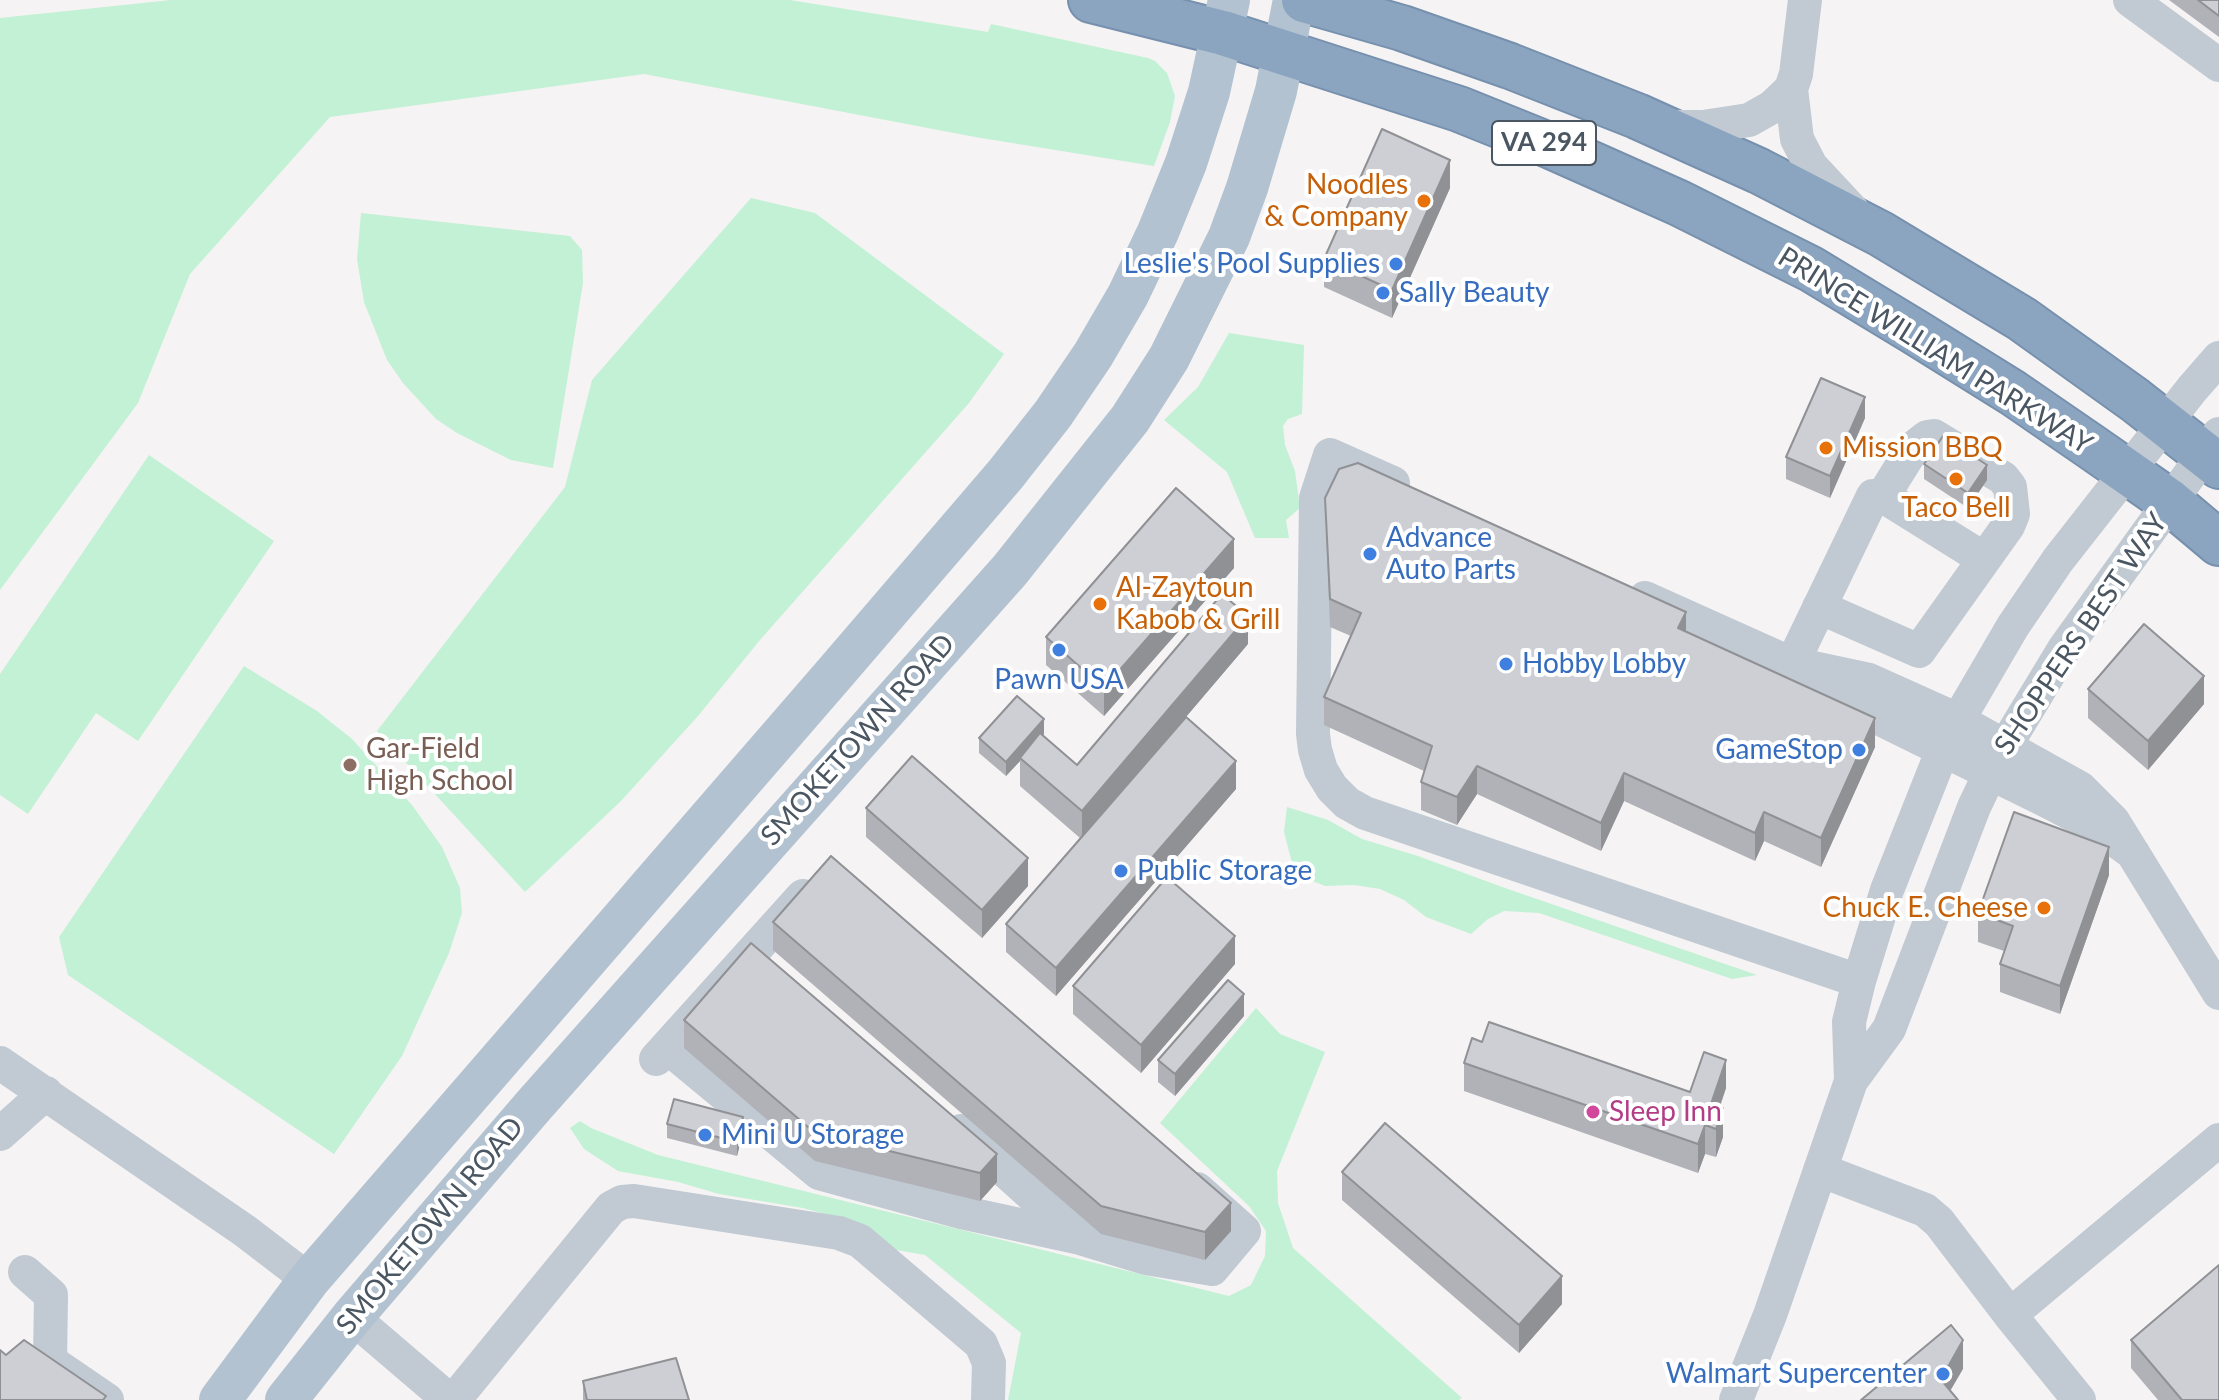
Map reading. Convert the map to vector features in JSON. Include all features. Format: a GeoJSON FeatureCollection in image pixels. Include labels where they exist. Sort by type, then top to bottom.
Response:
{"type":"FeatureCollection","features":[{"type":"Feature","properties":{"kind":"highway","name":"PRINCE WILLIAM PARKWAY"},"geometry":{"type":"LineString","coordinates":[[1091,0],[1226,16],[1285,52],[1459,109],[1679,203],[1792,259],[2001,385],[2169,501],[2219,543]]}},
{"type":"Feature","properties":{"kind":"highway","name":"VA 294"},"geometry":{"type":"LineString","coordinates":[[1304,0],[1402,28],[1470,52],[1661,127],[1759,171],[1870,228],[2022,319],[2165,424],[2214,451]]}},
{"type":"Feature","properties":{"kind":"main road","name":"SMOKETOWN ROAD"},"geometry":{"type":"LineString","coordinates":[[286,1400],[352,1317],[543,1094],[1010,570],[1105,454],[1169,358],[1229,237],[1266,127],[1285,52],[1294,0]]}},
{"type":"Feature","properties":{"kind":"main road","name":"SMOKETOWN ROAD"},"geometry":{"type":"LineString","coordinates":[[220,1400],[309,1280],[845,662],[1005,475],[1053,414],[1128,295],[1158,232],[1186,163],[1209,92],[1226,16]]}},
{"type":"Feature","properties":{"kind":"main road"},"geometry":{"type":"LineString","coordinates":[[309,1280],[352,1317]]}},
{"type":"Feature","properties":{"kind":"street"},"geometry":{"type":"LineString","coordinates":[[1805,0],[1796,74],[1791,89],[1797,139],[1805,157],[1821,179],[1870,228]]}},
{"type":"Feature","properties":{"kind":"street"},"geometry":{"type":"LineString","coordinates":[[2130,0],[2219,65]]}},
{"type":"Feature","properties":{"kind":"street"},"geometry":{"type":"LineString","coordinates":[[1661,127],[1703,127],[1749,120],[1772,107],[1791,89]]}},
{"type":"Feature","properties":{"kind":"street","name":"SHOPPERS BEST WAY"},"geometry":{"type":"LineString","coordinates":[[1851,1081],[1849,1022],[1859,981],[1887,890],[1950,735],[2013,626],[2058,560],[2219,358]]}},
{"type":"Feature","properties":{"kind":"street"},"geometry":{"type":"LineString","coordinates":[[1819,607],[1919,651],[2008,526],[2013,514],[2010,487],[2003,478],[1943,438],[1927,437],[1919,442],[1883,496]]}},
{"type":"Feature","properties":{"kind":"street","name":"SHOPPERS BEST WAY"},"geometry":{"type":"LineString","coordinates":[[1736,1400],[1752,1365],[1851,1081],[1889,1029],[1974,807],[1997,759],[2064,649],[2169,501],[2214,451]]}},
{"type":"Feature","properties":{"kind":"street"},"geometry":{"type":"LineString","coordinates":[[1420,496],[1330,455],[1316,498],[1313,734],[1321,770],[1332,788],[1347,803],[1365,813],[1859,981]]}},
{"type":"Feature","properties":{"kind":"street"},"geometry":{"type":"LineString","coordinates":[[1792,664],[1873,496],[1883,496],[1984,559]]}},
{"type":"Feature","properties":{"kind":"street"},"geometry":{"type":"LineString","coordinates":[[1616,585],[1792,664],[1869,680],[1950,735],[1997,759],[2133,853],[2219,993]]}},
{"type":"Feature","properties":{"kind":"street"},"geometry":{"type":"LineString","coordinates":[[827,869],[764,963],[662,1053],[735,1105],[819,1173],[965,1213],[1080,1238],[1146,1258],[1212,1269],[1244,1231],[1172,1167]]}},
{"type":"Feature","properties":{"kind":"street"},"geometry":{"type":"LineString","coordinates":[[0,1063],[245,1231],[309,1280]]}},
{"type":"Feature","properties":{"kind":"street"},"geometry":{"type":"LineString","coordinates":[[0,1134],[46,1093]]}},
{"type":"Feature","properties":{"kind":"street"},"geometry":{"type":"LineString","coordinates":[[692,1105],[735,1105]]}},
{"type":"Feature","properties":{"kind":"street"},"geometry":{"type":"LineString","coordinates":[[939,1112],[1080,1238]]}},
{"type":"Feature","properties":{"kind":"street"},"geometry":{"type":"LineString","coordinates":[[2010,1315],[2219,1140]]}},
{"type":"Feature","properties":{"kind":"street"},"geometry":{"type":"LineString","coordinates":[[1820,1170],[1925,1210],[1954,1240],[2079,1400]]}},
{"type":"Feature","properties":{"kind":"street"},"geometry":{"type":"LineString","coordinates":[[352,1317],[451,1400],[611,1208],[622,1202],[634,1201],[839,1233],[860,1241],[981,1344],[989,1363],[988,1400]]}},
{"type":"Feature","properties":{"kind":"street"},"geometry":{"type":"LineString","coordinates":[[25,1272],[51,1295],[50,1361],[107,1400]]}},
{"type":"Feature","properties":{"kind":"green space"},"geometry":{"type":"Polygon","coordinates":[[[171,0],[790,0],[988,32],[991,24],[1148,58],[1167,73],[1175,96],[1170,122],[1154,166],[975,137],[644,74],[330,117],[190,274],[138,403],[0,590],[0,18],[171,0]]]}},
{"type":"Feature","properties":{"kind":"green space"},"geometry":{"type":"Polygon","coordinates":[[[751,198],[815,213],[1004,354],[969,403],[760,640],[698,716],[621,801],[525,892],[377,731],[565,487],[592,380],[751,198]]]}},
{"type":"Feature","properties":{"kind":"green space"},"geometry":{"type":"Polygon","coordinates":[[[361,213],[570,236],[582,250],[583,283],[553,468],[511,460],[457,433],[436,419],[403,383],[387,360],[364,302],[357,259],[361,213]]]}},
{"type":"Feature","properties":{"kind":"green space"},"geometry":{"type":"Polygon","coordinates":[[[1229,333],[1304,345],[1302,414],[1288,419],[1283,426],[1285,445],[1295,471],[1300,508],[1286,520],[1289,538],[1255,538],[1227,472],[1164,420],[1198,387],[1229,333]]]}},
{"type":"Feature","properties":{"kind":"green space"},"geometry":{"type":"Polygon","coordinates":[[[149,455],[274,541],[138,741],[96,713],[28,814],[0,795],[0,674],[149,455]]]}},
{"type":"Feature","properties":{"kind":"green space"},"geometry":{"type":"Polygon","coordinates":[[[244,666],[317,711],[352,739],[412,805],[442,847],[460,888],[462,913],[449,953],[402,1056],[334,1154],[68,975],[59,937],[244,666]]]}},
{"type":"Feature","properties":{"kind":"green space"},"geometry":{"type":"Polygon","coordinates":[[[1287,807],[1328,820],[1362,839],[1757,975],[1732,979],[1539,913],[1504,911],[1488,919],[1471,934],[1426,917],[1404,900],[1380,889],[1354,885],[1325,886],[1303,877],[1292,863],[1284,832],[1287,807]]]}},
{"type":"Feature","properties":{"kind":"green space"},"geometry":{"type":"Polygon","coordinates":[[[1256,1008],[1280,1034],[1325,1052],[1277,1171],[1278,1203],[1293,1248],[1462,1398],[1459,1400],[1008,1400],[1021,1333],[925,1255],[885,1248],[843,1219],[803,1208],[719,1194],[678,1182],[618,1171],[584,1149],[570,1128],[580,1121],[658,1155],[1229,1296],[1251,1285],[1265,1256],[1266,1231],[1249,1206],[1160,1123],[1256,1008]]]}},
{"type":"Feature","properties":{"kind":"building"},"geometry":{"type":"Polygon","coordinates":[[[2198,0],[2219,0],[2219,16],[2198,0]]]}},
{"type":"Feature","properties":{"kind":"building"},"geometry":{"type":"Polygon","coordinates":[[[1382,129],[1450,160],[1392,290],[1324,259],[1382,129]]]}},
{"type":"Feature","properties":{"kind":"building","name":"Mission BBQ"},"geometry":{"type":"Polygon","coordinates":[[[1821,378],[1865,397],[1830,476],[1786,457],[1821,378]]]}},
{"type":"Feature","properties":{"kind":"building"},"geometry":{"type":"Polygon","coordinates":[[[1943,436],[1987,465],[1968,493],[1924,464],[1943,436]]]}},
{"type":"Feature","properties":{"kind":"building"},"geometry":{"type":"Polygon","coordinates":[[[1358,463],[1686,612],[1678,628],[1875,718],[1821,838],[1764,812],[1755,833],[1624,773],[1601,823],[1477,766],[1457,797],[1421,782],[1432,746],[1324,697],[1361,613],[1330,599],[1325,498],[1339,469],[1358,463]]]}},
{"type":"Feature","properties":{"kind":"building"},"geometry":{"type":"Polygon","coordinates":[[[1176,488],[1234,539],[1104,688],[1046,637],[1176,488]]]}},
{"type":"Feature","properties":{"kind":"building"},"geometry":{"type":"Polygon","coordinates":[[[1222,594],[1248,616],[1082,811],[1020,758],[1040,733],[1077,765],[1222,594]]]}},
{"type":"Feature","properties":{"kind":"building"},"geometry":{"type":"Polygon","coordinates":[[[2144,624],[2204,676],[2148,741],[2088,689],[2144,624]]]}},
{"type":"Feature","properties":{"kind":"building"},"geometry":{"type":"Polygon","coordinates":[[[1017,696],[1044,719],[1006,762],[979,738],[1017,696]]]}},
{"type":"Feature","properties":{"kind":"building","name":"Public Storage"},"geometry":{"type":"Polygon","coordinates":[[[1186,717],[1236,761],[1056,968],[1006,924],[1186,717]]]}},
{"type":"Feature","properties":{"kind":"building"},"geometry":{"type":"Polygon","coordinates":[[[912,756],[1028,858],[982,910],[866,808],[912,756]]]}},
{"type":"Feature","properties":{"kind":"building","name":"Chuck E. Cheese"},"geometry":{"type":"Polygon","coordinates":[[[2014,812],[2109,847],[2060,986],[2000,964],[2013,926],[1978,913],[2014,812]]]}},
{"type":"Feature","properties":{"kind":"building"},"geometry":{"type":"Polygon","coordinates":[[[831,856],[1231,1203],[1205,1232],[1101,1206],[773,922],[831,856]]]}},
{"type":"Feature","properties":{"kind":"building","name":"Public Storage"},"geometry":{"type":"Polygon","coordinates":[[[1167,877],[1235,936],[1141,1045],[1073,986],[1167,877]]]}},
{"type":"Feature","properties":{"kind":"building"},"geometry":{"type":"Polygon","coordinates":[[[751,943],[997,1154],[980,1173],[815,1133],[684,1020],[751,943]]]}},
{"type":"Feature","properties":{"kind":"building"},"geometry":{"type":"Polygon","coordinates":[[[1228,980],[1244,994],[1175,1074],[1158,1060],[1228,980]]]}},
{"type":"Feature","properties":{"kind":"building"},"geometry":{"type":"Polygon","coordinates":[[[1489,1022],[1690,1092],[1704,1052],[1726,1060],[1711,1104],[1723,1108],[1716,1129],[1705,1125],[1698,1144],[1464,1063],[1472,1038],[1482,1042],[1489,1022]]]}},
{"type":"Feature","properties":{"kind":"building"},"geometry":{"type":"Polygon","coordinates":[[[674,1099],[743,1117],[737,1142],[667,1124],[674,1099]]]}},
{"type":"Feature","properties":{"kind":"building"},"geometry":{"type":"Polygon","coordinates":[[[1385,1123],[1562,1276],[1519,1325],[1342,1172],[1385,1123]]]}},
{"type":"Feature","properties":{"kind":"building"},"geometry":{"type":"Polygon","coordinates":[[[2219,1265],[2219,1400],[2182,1400],[2131,1340],[2219,1265]]]}},
{"type":"Feature","properties":{"kind":"building"},"geometry":{"type":"Polygon","coordinates":[[[1951,1325],[1963,1340],[1949,1365],[1937,1375],[1958,1400],[1861,1400],[1951,1325]]]}},
{"type":"Feature","properties":{"kind":"building"},"geometry":{"type":"Polygon","coordinates":[[[24,1340],[106,1396],[103,1400],[0,1400],[0,1350],[6,1355],[24,1340]]]}},
{"type":"Feature","properties":{"kind":"building"},"geometry":{"type":"Polygon","coordinates":[[[676,1358],[689,1400],[587,1400],[583,1381],[676,1358]]]}},
{"type":"Feature","properties":{"kind":"place","name":"Noodles & Company"},"geometry":{"type":"Point","coordinates":[1424,201]}},
{"type":"Feature","properties":{"kind":"place","name":"Leslie's Pool Supplies"},"geometry":{"type":"Point","coordinates":[1396,264]}},
{"type":"Feature","properties":{"kind":"place","name":"Sally Beauty"},"geometry":{"type":"Point","coordinates":[1383,293]}},
{"type":"Feature","properties":{"kind":"place","name":"Mission BBQ"},"geometry":{"type":"Point","coordinates":[1826,448]}},
{"type":"Feature","properties":{"kind":"place","name":"Taco Bell"},"geometry":{"type":"Point","coordinates":[1956,479]}},
{"type":"Feature","properties":{"kind":"place","name":"Advance Auto Parts"},"geometry":{"type":"Point","coordinates":[1370,554]}},
{"type":"Feature","properties":{"kind":"place","name":"Al-Zaytoun Kabob & Grill"},"geometry":{"type":"Point","coordinates":[1100,604]}},
{"type":"Feature","properties":{"kind":"place","name":"Pawn USA"},"geometry":{"type":"Point","coordinates":[1059,650]}},
{"type":"Feature","properties":{"kind":"place","name":"Hobby Lobby"},"geometry":{"type":"Point","coordinates":[1506,664]}},
{"type":"Feature","properties":{"kind":"place","name":"GameStop"},"geometry":{"type":"Point","coordinates":[1859,750]}},
{"type":"Feature","properties":{"kind":"place","name":"Gar-Field High School"},"geometry":{"type":"Point","coordinates":[350,765]}},
{"type":"Feature","properties":{"kind":"place","name":"Public Storage"},"geometry":{"type":"Point","coordinates":[1121,871]}},
{"type":"Feature","properties":{"kind":"place","name":"Chuck E. Cheese"},"geometry":{"type":"Point","coordinates":[2044,908]}},
{"type":"Feature","properties":{"kind":"place","name":"Sleep Inn"},"geometry":{"type":"Point","coordinates":[1593,1112]}},
{"type":"Feature","properties":{"kind":"place","name":"Mini U Storage"},"geometry":{"type":"Point","coordinates":[705,1135]}},
{"type":"Feature","properties":{"kind":"place","name":"Walmart Supercenter"},"geometry":{"type":"Point","coordinates":[1943,1374]}}]}
